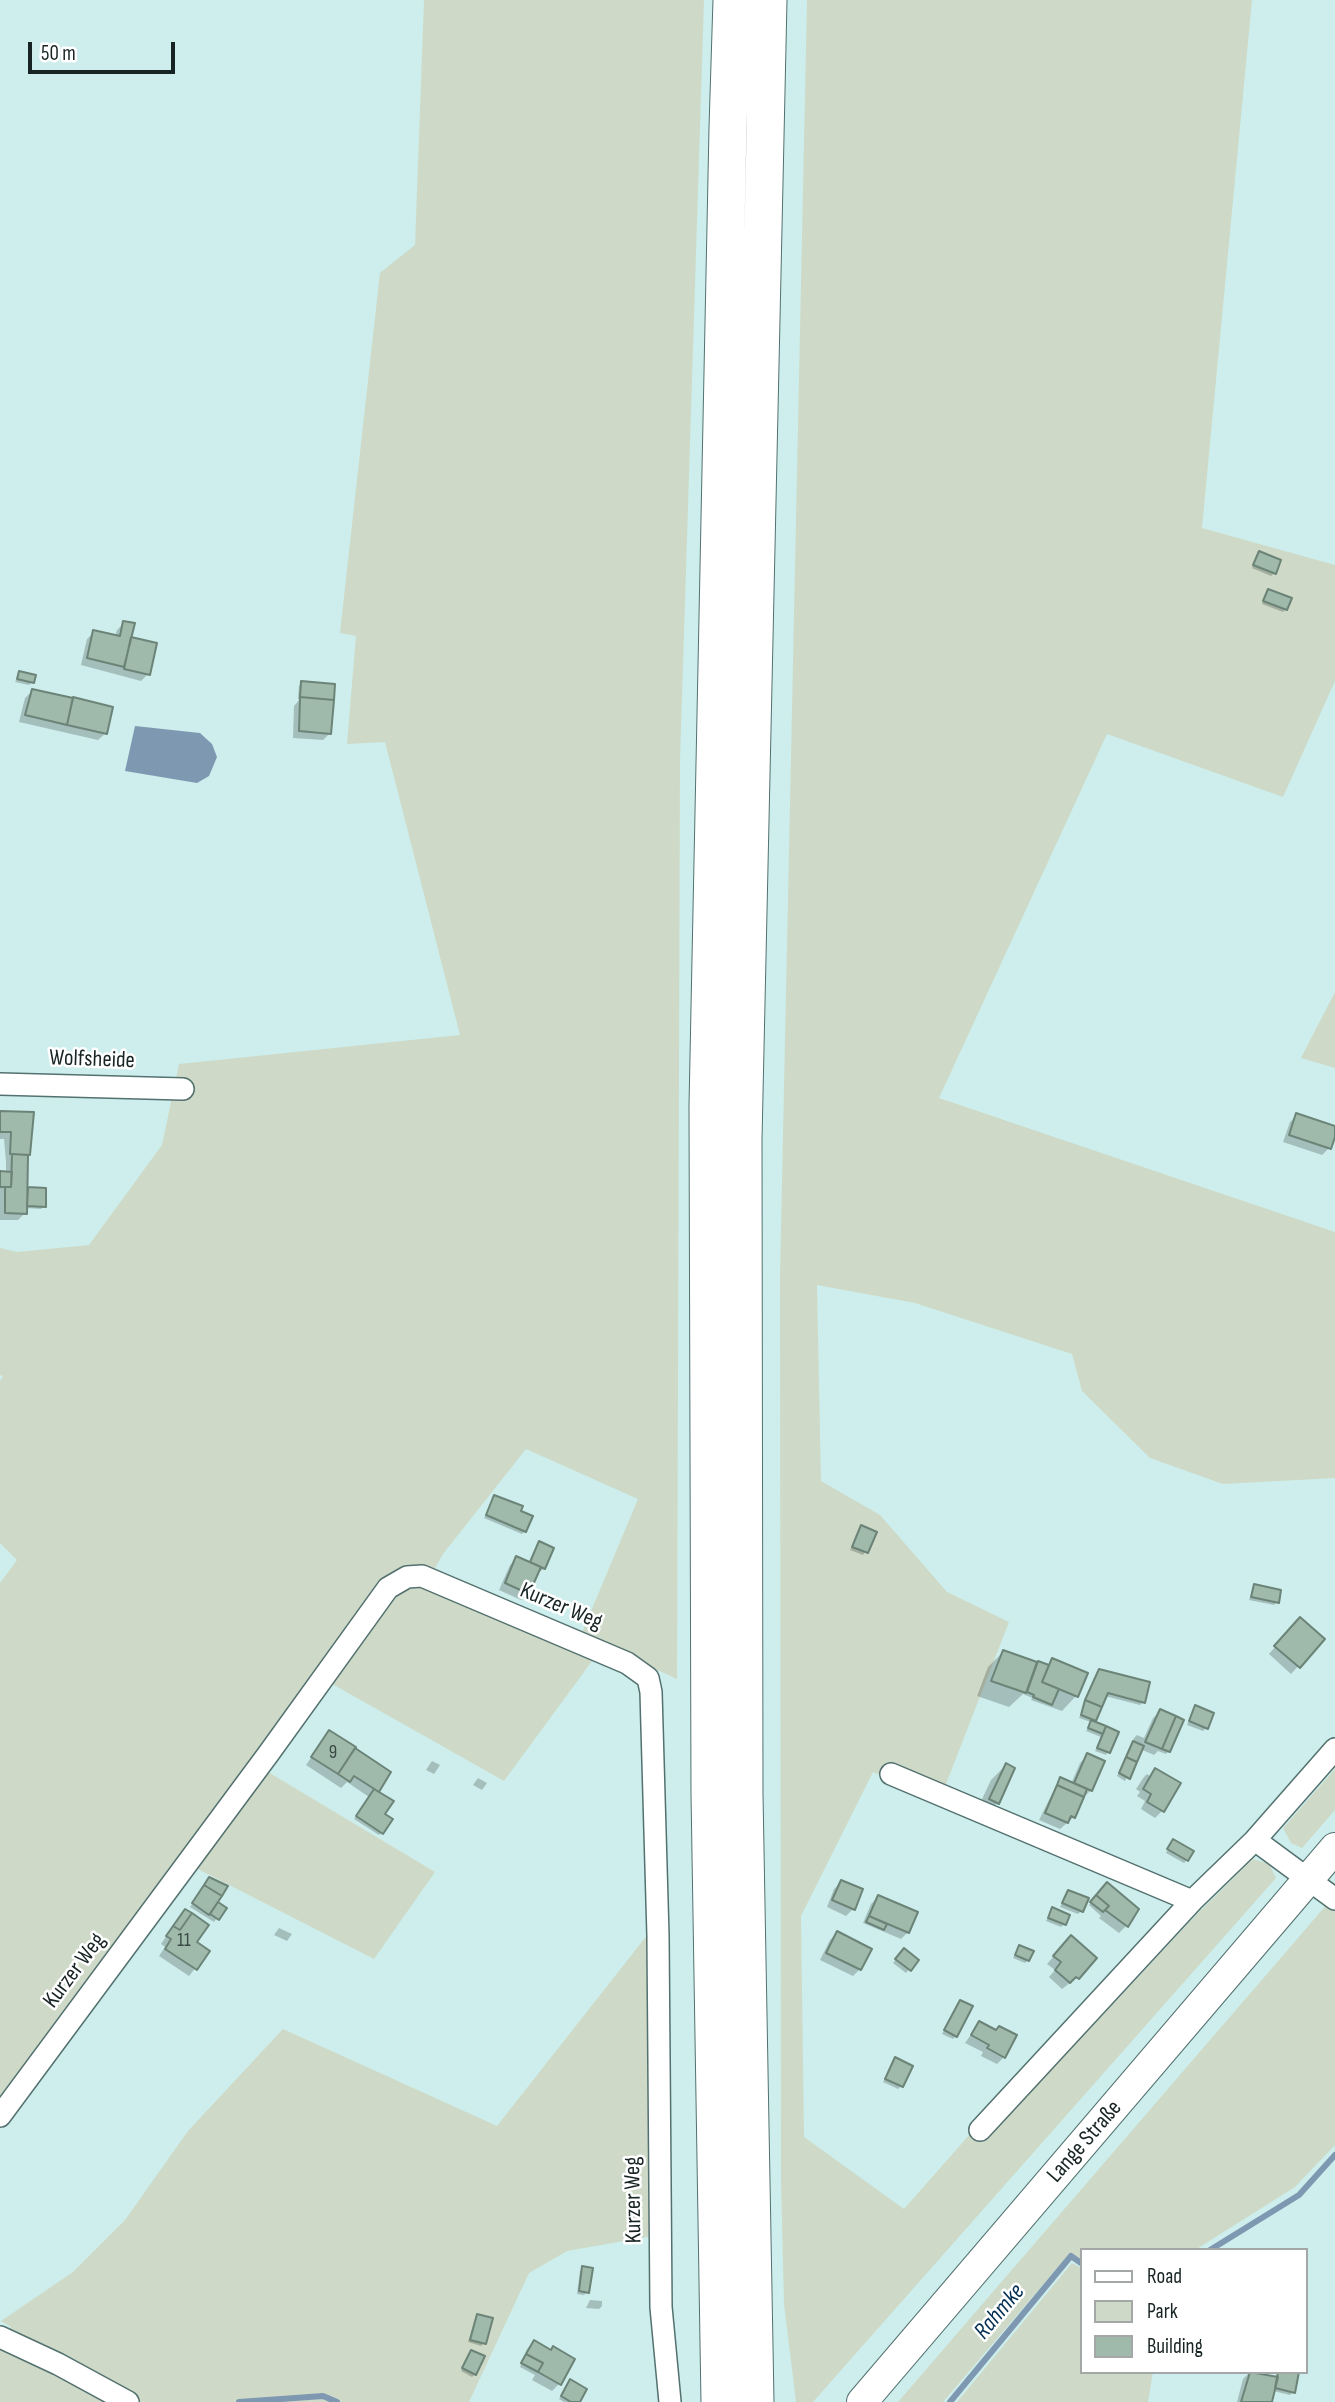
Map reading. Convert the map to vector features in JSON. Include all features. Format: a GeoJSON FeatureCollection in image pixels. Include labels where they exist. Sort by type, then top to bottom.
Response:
{"type":"FeatureCollection","features":[{"type":"Feature","properties":{"kind":"highway"},"geometry":{"type":"LineString","coordinates":[[720,2402],[709,1793],[708,1107],[732,0]]}},
{"type":"Feature","properties":{"kind":"highway"},"geometry":{"type":"LineString","coordinates":[[755,2402],[744,1794],[743,1139],[768,0]]}},
{"type":"Feature","properties":{"kind":"street","name":"Wolfsheide"},"geometry":{"type":"LineString","coordinates":[[0,1084],[183,1089]]}},
{"type":"Feature","properties":{"kind":"street","name":"Kurzer Weg"},"geometry":{"type":"LineString","coordinates":[[0,2116],[388,1588],[407,1577],[422,1576],[474,1598],[626,1663],[648,1678],[651,1692],[658,1936],[662,2307],[670,2402]]}},
{"type":"Feature","properties":{"kind":"street"},"geometry":{"type":"LineString","coordinates":[[980,2130],[1192,1901],[1255,1840],[1335,1749]]}},
{"type":"Feature","properties":{"kind":"street"},"geometry":{"type":"LineString","coordinates":[[891,1774],[1192,1901]]}},
{"type":"Feature","properties":{"kind":"street"},"geometry":{"type":"LineString","coordinates":[[1255,1840],[1335,1899]]}},
{"type":"Feature","properties":{"kind":"street","name":"Lange Straße"},"geometry":{"type":"LineString","coordinates":[[862,2402],[1335,1848]]}},
{"type":"Feature","properties":{"kind":"street"},"geometry":{"type":"LineString","coordinates":[[0,2337],[58,2364],[124,2400]]}},
{"type":"Feature","properties":{"kind":"green space"},"geometry":{"type":"Polygon","coordinates":[[[424,0],[704,0],[680,760],[677,1679],[581,1635],[638,1499],[526,1449],[443,1554],[434,1570],[414,1565],[384,1579],[0,2097],[0,1583],[17,1560],[0,1543],[0,1381],[3,1376],[0,1375],[0,1248],[17,1252],[89,1245],[162,1145],[179,1064],[460,1035],[385,742],[347,744],[356,636],[340,633],[380,273],[415,245],[424,0]]]}},
{"type":"Feature","properties":{"kind":"green space"},"geometry":{"type":"Polygon","coordinates":[[[807,0],[1252,0],[1202,528],[1335,565],[1335,681],[1283,797],[1107,734],[939,1098],[1335,1232],[1335,1478],[1223,1484],[1150,1458],[1082,1391],[1072,1354],[915,1303],[817,1285],[821,1481],[880,1515],[947,1592],[1009,1622],[939,1802],[873,1772],[801,1916],[804,2137],[904,2209],[971,2133],[983,2143],[1199,1912],[1253,1859],[1269,1864],[1276,1878],[813,2402],[796,2402],[784,2304],[781,2182],[780,1275],[807,0]]]}},
{"type":"Feature","properties":{"kind":"green space"},"geometry":{"type":"Polygon","coordinates":[[[1335,992],[1335,1068],[1301,1058],[1335,992]]]}},
{"type":"Feature","properties":{"kind":"green space"},"geometry":{"type":"Polygon","coordinates":[[[419,1583],[595,1657],[504,1781],[327,1681],[388,1599],[405,1585],[419,1583]]]}},
{"type":"Feature","properties":{"kind":"green space"},"geometry":{"type":"Polygon","coordinates":[[[263,1769],[435,1872],[374,1959],[192,1866],[263,1769]]]}},
{"type":"Feature","properties":{"kind":"green space"},"geometry":{"type":"Polygon","coordinates":[[[1335,1769],[1335,1810],[1302,1848],[1291,1843],[1283,1828],[1335,1769]]]}},
{"type":"Feature","properties":{"kind":"green space"},"geometry":{"type":"Polygon","coordinates":[[[1335,1895],[1335,2145],[1295,2187],[1198,2248],[1080,2248],[1080,2258],[1070,2253],[943,2402],[898,2402],[1335,1895]]]}},
{"type":"Feature","properties":{"kind":"green space"},"geometry":{"type":"Polygon","coordinates":[[[648,1934],[652,2236],[567,2251],[529,2273],[469,2402],[0,2402],[0,2334],[11,2327],[1,2321],[73,2272],[125,2220],[188,2131],[283,2029],[497,2126],[648,1934]]]}},
{"type":"Feature","properties":{"kind":"green space"},"geometry":{"type":"Polygon","coordinates":[[[1072,2263],[1080,2267],[1080,2374],[1153,2374],[1148,2402],[957,2402],[1072,2263]]]}},
{"type":"Feature","properties":{"kind":"water"},"geometry":{"type":"Polygon","coordinates":[[[135,726],[200,733],[212,744],[217,757],[209,776],[197,783],[125,771],[135,726]]]}},
{"type":"Feature","properties":{"kind":"building"},"geometry":{"type":"Polygon","coordinates":[[[1259,551],[1281,560],[1276,574],[1253,565],[1259,551]]]}},
{"type":"Feature","properties":{"kind":"building"},"geometry":{"type":"Polygon","coordinates":[[[1268,589],[1292,598],[1287,610],[1263,601],[1268,589]]]}},
{"type":"Feature","properties":{"kind":"building"},"geometry":{"type":"Polygon","coordinates":[[[123,621],[135,623],[124,667],[87,658],[93,630],[120,636],[123,621]]]}},
{"type":"Feature","properties":{"kind":"building"},"geometry":{"type":"Polygon","coordinates":[[[131,637],[157,643],[150,675],[124,669],[131,637]]]}},
{"type":"Feature","properties":{"kind":"building"},"geometry":{"type":"Polygon","coordinates":[[[19,671],[36,675],[34,683],[17,679],[19,671]]]}},
{"type":"Feature","properties":{"kind":"building"},"geometry":{"type":"Polygon","coordinates":[[[301,681],[335,684],[334,700],[300,697],[301,681]]]}},
{"type":"Feature","properties":{"kind":"building"},"geometry":{"type":"Polygon","coordinates":[[[32,689],[73,698],[67,725],[25,715],[32,689]]]}},
{"type":"Feature","properties":{"kind":"building"},"geometry":{"type":"Polygon","coordinates":[[[73,697],[113,707],[107,734],[67,725],[73,697]]]}},
{"type":"Feature","properties":{"kind":"building"},"geometry":{"type":"Polygon","coordinates":[[[300,697],[334,700],[331,734],[299,731],[300,697]]]}},
{"type":"Feature","properties":{"kind":"building"},"geometry":{"type":"Polygon","coordinates":[[[0,1111],[34,1112],[30,1155],[10,1154],[11,1132],[0,1132],[0,1111]]]}},
{"type":"Feature","properties":{"kind":"building"},"geometry":{"type":"Polygon","coordinates":[[[1296,1113],[1335,1126],[1331,1149],[1289,1135],[1296,1113]]]}},
{"type":"Feature","properties":{"kind":"building"},"geometry":{"type":"Polygon","coordinates":[[[12,1154],[28,1155],[27,1214],[5,1213],[5,1187],[11,1187],[12,1154]]]}},
{"type":"Feature","properties":{"kind":"building"},"geometry":{"type":"Polygon","coordinates":[[[0,1171],[12,1172],[11,1187],[0,1187],[0,1171]]]}},
{"type":"Feature","properties":{"kind":"building"},"geometry":{"type":"Polygon","coordinates":[[[28,1187],[46,1188],[46,1207],[27,1206],[28,1187]]]}},
{"type":"Feature","properties":{"kind":"building"},"geometry":{"type":"Polygon","coordinates":[[[494,1495],[523,1506],[521,1511],[533,1516],[526,1532],[486,1515],[494,1495]]]}},
{"type":"Feature","properties":{"kind":"building"},"geometry":{"type":"Polygon","coordinates":[[[861,1525],[877,1532],[868,1553],[852,1547],[861,1525]]]}},
{"type":"Feature","properties":{"kind":"building"},"geometry":{"type":"Polygon","coordinates":[[[539,1541],[554,1548],[545,1569],[530,1562],[539,1541]]]}},
{"type":"Feature","properties":{"kind":"building"},"geometry":{"type":"Polygon","coordinates":[[[516,1556],[541,1567],[529,1594],[505,1583],[516,1556]]]}},
{"type":"Feature","properties":{"kind":"building"},"geometry":{"type":"Polygon","coordinates":[[[1254,1584],[1281,1590],[1279,1603],[1251,1597],[1254,1584]]]}},
{"type":"Feature","properties":{"kind":"building"},"geometry":{"type":"Polygon","coordinates":[[[1300,1617],[1325,1639],[1300,1668],[1274,1646],[1300,1617]]]}},
{"type":"Feature","properties":{"kind":"building"},"geometry":{"type":"Polygon","coordinates":[[[1003,1650],[1037,1662],[1026,1693],[991,1681],[1003,1650]]]}},
{"type":"Feature","properties":{"kind":"building"},"geometry":{"type":"Polygon","coordinates":[[[1052,1658],[1088,1673],[1078,1697],[1042,1682],[1052,1658]]]}},
{"type":"Feature","properties":{"kind":"building"},"geometry":{"type":"Polygon","coordinates":[[[1038,1661],[1049,1665],[1042,1682],[1059,1689],[1052,1705],[1027,1692],[1038,1661]]]}},
{"type":"Feature","properties":{"kind":"building"},"geometry":{"type":"Polygon","coordinates":[[[1099,1669],[1150,1682],[1145,1703],[1108,1693],[1102,1707],[1085,1700],[1099,1669]]]}},
{"type":"Feature","properties":{"kind":"building"},"geometry":{"type":"Polygon","coordinates":[[[1085,1700],[1102,1707],[1096,1721],[1081,1715],[1085,1700]]]}},
{"type":"Feature","properties":{"kind":"building"},"geometry":{"type":"Polygon","coordinates":[[[1195,1705],[1214,1713],[1208,1729],[1189,1721],[1195,1705]]]}},
{"type":"Feature","properties":{"kind":"building"},"geometry":{"type":"Polygon","coordinates":[[[1160,1709],[1176,1716],[1162,1749],[1145,1742],[1160,1709]]]}},
{"type":"Feature","properties":{"kind":"building"},"geometry":{"type":"Polygon","coordinates":[[[1176,1716],[1184,1720],[1170,1752],[1162,1749],[1176,1716]]]}},
{"type":"Feature","properties":{"kind":"building"},"geometry":{"type":"Polygon","coordinates":[[[1091,1720],[1106,1726],[1103,1734],[1088,1728],[1091,1720]]]}},
{"type":"Feature","properties":{"kind":"building"},"geometry":{"type":"Polygon","coordinates":[[[1106,1726],[1119,1732],[1110,1753],[1097,1748],[1106,1726]]]}},
{"type":"Feature","properties":{"kind":"building"},"geometry":{"type":"Polygon","coordinates":[[[329,1730],[356,1747],[338,1774],[311,1757],[329,1730]]]}},
{"type":"Feature","properties":{"kind":"building"},"geometry":{"type":"Polygon","coordinates":[[[1133,1741],[1144,1746],[1137,1762],[1126,1757],[1133,1741]]]}},
{"type":"Feature","properties":{"kind":"building"},"geometry":{"type":"Polygon","coordinates":[[[355,1748],[391,1772],[379,1792],[354,1776],[350,1782],[338,1774],[355,1748]]]}},
{"type":"Feature","properties":{"kind":"building"},"geometry":{"type":"Polygon","coordinates":[[[1087,1753],[1105,1761],[1092,1791],[1074,1783],[1087,1753]]]}},
{"type":"Feature","properties":{"kind":"building"},"geometry":{"type":"Polygon","coordinates":[[[1126,1757],[1137,1762],[1130,1779],[1119,1773],[1126,1757]]]}},
{"type":"Feature","properties":{"kind":"building"},"geometry":{"type":"Polygon","coordinates":[[[1006,1763],[1015,1768],[999,1804],[989,1799],[1006,1763]]]}},
{"type":"Feature","properties":{"kind":"building"},"geometry":{"type":"Polygon","coordinates":[[[1155,1768],[1181,1783],[1164,1812],[1147,1802],[1151,1794],[1143,1789],[1155,1768]]]}},
{"type":"Feature","properties":{"kind":"building"},"geometry":{"type":"Polygon","coordinates":[[[1060,1777],[1087,1789],[1084,1797],[1057,1785],[1060,1777]]]}},
{"type":"Feature","properties":{"kind":"building"},"geometry":{"type":"Polygon","coordinates":[[[1057,1785],[1084,1797],[1075,1818],[1071,1816],[1068,1823],[1045,1813],[1057,1785]]]}},
{"type":"Feature","properties":{"kind":"building"},"geometry":{"type":"Polygon","coordinates":[[[374,1789],[394,1801],[385,1814],[393,1819],[383,1834],[356,1816],[374,1789]]]}},
{"type":"Feature","properties":{"kind":"building"},"geometry":{"type":"Polygon","coordinates":[[[1173,1839],[1194,1851],[1188,1861],[1167,1849],[1173,1839]]]}},
{"type":"Feature","properties":{"kind":"building"},"geometry":{"type":"Polygon","coordinates":[[[209,1877],[228,1886],[222,1896],[204,1885],[209,1877]]]}},
{"type":"Feature","properties":{"kind":"building"},"geometry":{"type":"Polygon","coordinates":[[[841,1880],[863,1889],[855,1910],[832,1900],[841,1880]]]}},
{"type":"Feature","properties":{"kind":"building"},"geometry":{"type":"Polygon","coordinates":[[[1107,1882],[1139,1909],[1128,1927],[1105,1910],[1109,1906],[1096,1895],[1107,1882]]]}},
{"type":"Feature","properties":{"kind":"building"},"geometry":{"type":"Polygon","coordinates":[[[204,1885],[222,1896],[209,1915],[192,1903],[204,1885]]]}},
{"type":"Feature","properties":{"kind":"building"},"geometry":{"type":"Polygon","coordinates":[[[1068,1890],[1089,1898],[1083,1912],[1062,1903],[1068,1890]]]}},
{"type":"Feature","properties":{"kind":"building"},"geometry":{"type":"Polygon","coordinates":[[[878,1895],[918,1912],[909,1933],[869,1916],[878,1895]]]}},
{"type":"Feature","properties":{"kind":"building"},"geometry":{"type":"Polygon","coordinates":[[[1096,1895],[1109,1906],[1103,1912],[1090,1902],[1096,1895]]]}},
{"type":"Feature","properties":{"kind":"building"},"geometry":{"type":"Polygon","coordinates":[[[218,1902],[227,1908],[219,1920],[210,1914],[218,1902]]]}},
{"type":"Feature","properties":{"kind":"building"},"geometry":{"type":"Polygon","coordinates":[[[1052,1907],[1070,1915],[1066,1925],[1048,1918],[1052,1907]]]}},
{"type":"Feature","properties":{"kind":"building"},"geometry":{"type":"Polygon","coordinates":[[[185,1909],[192,1913],[180,1930],[173,1926],[185,1909]]]}},
{"type":"Feature","properties":{"kind":"building"},"geometry":{"type":"Polygon","coordinates":[[[192,1913],[209,1925],[197,1942],[210,1951],[197,1970],[165,1949],[171,1939],[166,1936],[173,1926],[180,1930],[192,1913]]]}},
{"type":"Feature","properties":{"kind":"building"},"geometry":{"type":"Polygon","coordinates":[[[869,1916],[887,1924],[884,1930],[866,1922],[869,1916]]]}},
{"type":"Feature","properties":{"kind":"building"},"geometry":{"type":"Polygon","coordinates":[[[837,1931],[872,1949],[861,1970],[826,1953],[837,1931]]]}},
{"type":"Feature","properties":{"kind":"building"},"geometry":{"type":"Polygon","coordinates":[[[1071,1935],[1097,1958],[1079,1979],[1076,1977],[1070,1983],[1055,1970],[1061,1962],[1053,1956],[1071,1935]]]}},
{"type":"Feature","properties":{"kind":"building"},"geometry":{"type":"Polygon","coordinates":[[[1019,1945],[1034,1951],[1029,1961],[1015,1955],[1019,1945]]]}},
{"type":"Feature","properties":{"kind":"building"},"geometry":{"type":"Polygon","coordinates":[[[904,1948],[919,1960],[911,1971],[895,1959],[904,1948]]]}},
{"type":"Feature","properties":{"kind":"building"},"geometry":{"type":"Polygon","coordinates":[[[960,2000],[973,2006],[957,2037],[944,2030],[960,2000]]]}},
{"type":"Feature","properties":{"kind":"building"},"geometry":{"type":"Polygon","coordinates":[[[979,2021],[996,2030],[999,2026],[1017,2035],[1005,2058],[971,2035],[979,2021]]]}},
{"type":"Feature","properties":{"kind":"building"},"geometry":{"type":"Polygon","coordinates":[[[895,2057],[913,2066],[903,2087],[885,2079],[895,2057]]]}},
{"type":"Feature","properties":{"kind":"building"},"geometry":{"type":"Polygon","coordinates":[[[582,2266],[593,2268],[589,2293],[579,2291],[582,2266]]]}},
{"type":"Feature","properties":{"kind":"building"},"geometry":{"type":"Polygon","coordinates":[[[477,2314],[493,2318],[486,2344],[470,2340],[477,2314]]]}},
{"type":"Feature","properties":{"kind":"building"},"geometry":{"type":"Polygon","coordinates":[[[534,2340],[551,2350],[553,2346],[575,2359],[561,2385],[538,2372],[543,2363],[526,2354],[534,2340]]]}},
{"type":"Feature","properties":{"kind":"building"},"geometry":{"type":"Polygon","coordinates":[[[471,2350],[485,2356],[476,2375],[462,2368],[471,2350]]]}},
{"type":"Feature","properties":{"kind":"building"},"geometry":{"type":"Polygon","coordinates":[[[526,2354],[543,2363],[538,2372],[521,2363],[526,2354]]]}},
{"type":"Feature","properties":{"kind":"building"},"geometry":{"type":"Polygon","coordinates":[[[1249,2374],[1278,2377],[1272,2402],[1241,2402],[1249,2374]]]}},
{"type":"Feature","properties":{"kind":"building"},"geometry":{"type":"Polygon","coordinates":[[[1278,2374],[1299,2374],[1295,2393],[1275,2388],[1278,2374]]]}},
{"type":"Feature","properties":{"kind":"building"},"geometry":{"type":"Polygon","coordinates":[[[570,2379],[587,2389],[580,2402],[571,2402],[561,2396],[570,2379]]]}},
{"type":"Feature","properties":{"kind":"waterway","name":"Rahmke"},"geometry":{"type":"LineString","coordinates":[[1213,2248],[1299,2195],[1335,2155]]}},
{"type":"Feature","properties":{"kind":"waterway","name":"Rahmke"},"geometry":{"type":"LineString","coordinates":[[950,2402],[1071,2256],[1080,2262]]}},
{"type":"Feature","properties":{"kind":"waterway","name":"Rahmke"},"geometry":{"type":"LineString","coordinates":[[239,2402],[323,2396],[337,2402]]}}]}
